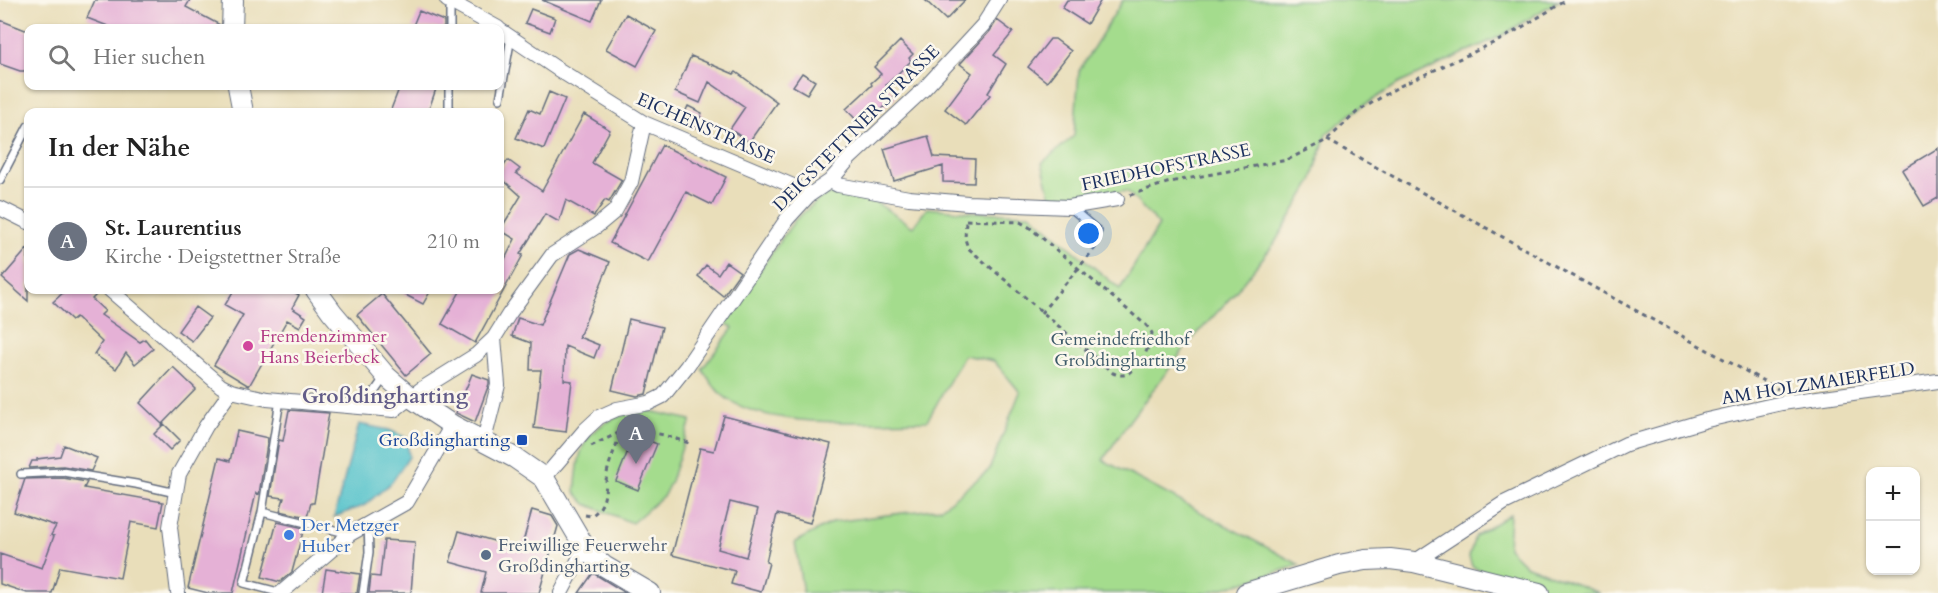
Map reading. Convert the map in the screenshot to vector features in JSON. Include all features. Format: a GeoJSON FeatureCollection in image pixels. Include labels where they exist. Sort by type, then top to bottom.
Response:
{"type":"FeatureCollection","features":[{"type":"Feature","properties":{"kind":"street","name":"DEIGSTETTNER STRASSE"},"geometry":{"type":"LineString","coordinates":[[544,478],[599,417],[624,407],[649,403],[663,396],[687,366],[787,219],[808,196],[830,181],[849,159],[923,90],[983,25],[999,0]]}},
{"type":"Feature","properties":{"kind":"street","name":"EICHENSTRASSE"},"geometry":{"type":"LineString","coordinates":[[449,1],[489,24]]}},
{"type":"Feature","properties":{"kind":"street"},"geometry":{"type":"LineString","coordinates":[[229,2],[232,24]]}},
{"type":"Feature","properties":{"kind":"street","name":"EICHENSTRASSE"},"geometry":{"type":"LineString","coordinates":[[504,33],[644,123],[805,191],[808,196]]}},
{"type":"Feature","properties":{"kind":"street"},"geometry":{"type":"LineString","coordinates":[[239,90],[242,108]]}},
{"type":"Feature","properties":{"kind":"street"},"geometry":{"type":"LineString","coordinates":[[115,294],[221,386],[231,391],[267,399],[394,410],[420,390],[476,355],[494,338],[552,255],[597,226],[615,211],[631,182],[644,123]]}},
{"type":"Feature","properties":{"kind":"street","name":"FRIEDHOFSTRASSE"},"geometry":{"type":"LineString","coordinates":[[830,181],[838,185],[909,198],[968,203],[1069,207],[1117,199]]}},
{"type":"Feature","properties":{"kind":"street"},"geometry":{"type":"LineString","coordinates":[[0,208],[24,220]]}},
{"type":"Feature","properties":{"kind":"street"},"geometry":{"type":"LineString","coordinates":[[319,294],[386,376],[410,397],[452,425],[484,440],[544,478],[587,551],[604,566],[650,593]]}},
{"type":"Feature","properties":{"kind":"street"},"geometry":{"type":"LineString","coordinates":[[484,440],[498,386],[494,338]]}},
{"type":"Feature","properties":{"kind":"street","name":"AM HOLZMAIERFELD"},"geometry":{"type":"LineString","coordinates":[[1414,562],[1504,503],[1626,444],[1707,420],[1782,403],[1938,381]]}},
{"type":"Feature","properties":{"kind":"street"},"geometry":{"type":"LineString","coordinates":[[178,593],[170,527],[179,474],[206,426],[231,391]]}},
{"type":"Feature","properties":{"kind":"street"},"geometry":{"type":"LineString","coordinates":[[281,593],[350,534],[406,502],[452,425]]}},
{"type":"Feature","properties":{"kind":"street"},"geometry":{"type":"LineString","coordinates":[[561,593],[580,557],[587,551]]}},
{"type":"Feature","properties":{"kind":"street"},"geometry":{"type":"LineString","coordinates":[[1246,593],[1339,565],[1366,560],[1414,562],[1539,593]]}},
{"type":"Feature","properties":{"kind":"lane"},"geometry":{"type":"LineString","coordinates":[[449,1],[450,24]]}},
{"type":"Feature","properties":{"kind":"lane"},"geometry":{"type":"LineString","coordinates":[[448,108],[449,90]]}},
{"type":"Feature","properties":{"kind":"lane"},"geometry":{"type":"LineString","coordinates":[[500,90],[500,99]]}},
{"type":"Feature","properties":{"kind":"lane"},"geometry":{"type":"LineString","coordinates":[[0,180],[24,134]]}},
{"type":"Feature","properties":{"kind":"lane"},"geometry":{"type":"LineString","coordinates":[[1069,207],[1098,231]]}},
{"type":"Feature","properties":{"kind":"lane"},"geometry":{"type":"LineString","coordinates":[[364,407],[386,376]]}},
{"type":"Feature","properties":{"kind":"lane"},"geometry":{"type":"LineString","coordinates":[[280,400],[262,512],[244,583],[281,593]]}},
{"type":"Feature","properties":{"kind":"lane"},"geometry":{"type":"LineString","coordinates":[[21,474],[63,472],[176,493]]}},
{"type":"Feature","properties":{"kind":"lane"},"geometry":{"type":"LineString","coordinates":[[262,512],[350,534]]}},
{"type":"Feature","properties":{"kind":"lane"},"geometry":{"type":"LineString","coordinates":[[363,593],[369,552],[368,524]]}},
{"type":"Feature","properties":{"kind":"path","name":"FRIEDHOFSTRASSE"},"geometry":{"type":"LineString","coordinates":[[1117,199],[1170,182],[1287,160],[1327,140],[1357,112],[1398,87],[1504,38],[1567,0]]}},
{"type":"Feature","properties":{"kind":"path"},"geometry":{"type":"LineString","coordinates":[[1327,140],[1780,390]]}},
{"type":"Feature","properties":{"kind":"path"},"geometry":{"type":"LineString","coordinates":[[966,220],[1020,222],[1029,227],[1147,326],[1152,333],[1148,350],[1129,374],[1113,373],[1041,313],[968,249],[965,239],[966,220]]}},
{"type":"Feature","properties":{"kind":"path"},"geometry":{"type":"LineString","coordinates":[[1041,313],[1095,248],[1098,231]]}},
{"type":"Feature","properties":{"kind":"path"},"geometry":{"type":"LineString","coordinates":[[574,444],[582,450],[620,435],[629,428],[689,443]]}},
{"type":"Feature","properties":{"kind":"path"},"geometry":{"type":"LineString","coordinates":[[620,435],[626,439]]}},
{"type":"Feature","properties":{"kind":"path"},"geometry":{"type":"LineString","coordinates":[[577,513],[591,516],[599,510],[606,496],[608,469],[620,435]]}},
{"type":"Feature","properties":{"kind":"green space","name":"Gemeindefriedhof Großdingharting"},"geometry":{"type":"Polygon","coordinates":[[[1123,0],[1559,0],[1503,35],[1398,84],[1355,111],[1326,134],[1312,181],[1274,244],[1233,295],[1188,344],[1130,420],[1103,460],[1300,565],[1208,593],[803,593],[795,542],[833,522],[941,508],[989,470],[1020,392],[994,361],[964,355],[927,421],[820,421],[763,414],[740,406],[721,394],[702,369],[733,328],[724,322],[794,221],[824,195],[848,193],[868,197],[913,227],[927,208],[1030,214],[1120,289],[1159,225],[1127,191],[1077,199],[1051,198],[1042,163],[1074,136],[1079,71],[1123,0]]]}},
{"type":"Feature","properties":{"kind":"green space"},"geometry":{"type":"Polygon","coordinates":[[[645,410],[691,420],[671,481],[664,495],[632,523],[586,504],[575,492],[577,470],[582,449],[593,432],[617,417],[645,410]]]}},
{"type":"Feature","properties":{"kind":"green space"},"geometry":{"type":"Polygon","coordinates":[[[1510,514],[1508,548],[1525,565],[1599,593],[1563,593],[1486,574],[1472,566],[1469,557],[1475,536],[1510,514]]]}},
{"type":"Feature","properties":{"kind":"water"},"geometry":{"type":"Polygon","coordinates":[[[359,424],[389,430],[407,438],[409,457],[392,482],[365,505],[334,517],[359,424]]]}},
{"type":"Feature","properties":{"kind":"building"},"geometry":{"type":"Polygon","coordinates":[[[95,0],[190,0],[186,7],[218,24],[103,24],[87,18],[95,0]]]}},
{"type":"Feature","properties":{"kind":"building"},"geometry":{"type":"Polygon","coordinates":[[[542,0],[601,0],[592,21],[542,0]]]}},
{"type":"Feature","properties":{"kind":"building"},"geometry":{"type":"Polygon","coordinates":[[[925,0],[965,0],[946,20],[925,0]]]}},
{"type":"Feature","properties":{"kind":"building"},"geometry":{"type":"Polygon","coordinates":[[[1067,0],[1101,0],[1087,24],[1062,8],[1067,0]]]}},
{"type":"Feature","properties":{"kind":"building"},"geometry":{"type":"Polygon","coordinates":[[[531,9],[555,18],[550,32],[525,23],[531,9]]]}},
{"type":"Feature","properties":{"kind":"building"},"geometry":{"type":"Polygon","coordinates":[[[419,11],[444,21],[444,24],[414,24],[419,11]]]}},
{"type":"Feature","properties":{"kind":"building"},"geometry":{"type":"Polygon","coordinates":[[[626,14],[656,31],[637,66],[606,49],[626,14]]]}},
{"type":"Feature","properties":{"kind":"building"},"geometry":{"type":"Polygon","coordinates":[[[0,20],[24,29],[24,71],[0,64],[0,20]]]}},
{"type":"Feature","properties":{"kind":"building"},"geometry":{"type":"Polygon","coordinates":[[[997,20],[1013,32],[994,55],[1006,64],[988,93],[990,95],[966,125],[945,109],[972,73],[960,64],[997,20]]]}},
{"type":"Feature","properties":{"kind":"building"},"geometry":{"type":"Polygon","coordinates":[[[1050,39],[1055,39],[1071,51],[1047,82],[1028,67],[1050,39]]]}},
{"type":"Feature","properties":{"kind":"building"},"geometry":{"type":"Polygon","coordinates":[[[900,41],[913,54],[909,58],[911,61],[886,85],[896,96],[863,127],[846,109],[881,74],[874,67],[900,41]]]}},
{"type":"Feature","properties":{"kind":"building"},"geometry":{"type":"Polygon","coordinates":[[[691,56],[734,74],[736,72],[777,102],[749,142],[730,129],[745,107],[709,82],[700,103],[675,92],[691,56]]]}},
{"type":"Feature","properties":{"kind":"building"},"geometry":{"type":"Polygon","coordinates":[[[802,73],[815,81],[807,94],[793,86],[802,73]]]}},
{"type":"Feature","properties":{"kind":"building"},"geometry":{"type":"Polygon","coordinates":[[[398,90],[436,90],[429,108],[392,108],[398,90]]]}},
{"type":"Feature","properties":{"kind":"building"},"geometry":{"type":"Polygon","coordinates":[[[549,92],[565,99],[544,149],[516,138],[529,109],[540,114],[549,92]]]}},
{"type":"Feature","properties":{"kind":"building"},"geometry":{"type":"Polygon","coordinates":[[[688,106],[702,113],[696,128],[681,121],[688,106]]]}},
{"type":"Feature","properties":{"kind":"building"},"geometry":{"type":"Polygon","coordinates":[[[584,114],[610,130],[592,163],[622,180],[609,202],[605,200],[594,216],[566,200],[559,222],[545,214],[520,254],[523,255],[504,290],[504,261],[515,239],[504,232],[504,224],[521,196],[504,181],[504,166],[508,160],[520,169],[516,173],[542,191],[584,114]]]}},
{"type":"Feature","properties":{"kind":"building"},"geometry":{"type":"Polygon","coordinates":[[[928,136],[934,157],[975,159],[974,183],[943,182],[943,166],[894,181],[884,149],[928,136]]]}},
{"type":"Feature","properties":{"kind":"building"},"geometry":{"type":"Polygon","coordinates":[[[662,145],[726,177],[712,205],[686,192],[648,262],[610,243],[662,145]]]}},
{"type":"Feature","properties":{"kind":"building"},"geometry":{"type":"Polygon","coordinates":[[[1938,148],[1938,198],[1924,206],[1902,170],[1938,148]]]}},
{"type":"Feature","properties":{"kind":"building"},"geometry":{"type":"Polygon","coordinates":[[[579,249],[610,262],[579,337],[599,345],[594,358],[565,346],[564,380],[572,381],[566,432],[534,428],[541,370],[530,370],[531,343],[512,336],[518,318],[540,325],[570,254],[579,249]]]}},
{"type":"Feature","properties":{"kind":"building"},"geometry":{"type":"Polygon","coordinates":[[[24,253],[24,294],[28,294],[28,301],[2,278],[24,253]]]}},
{"type":"Feature","properties":{"kind":"building"},"geometry":{"type":"Polygon","coordinates":[[[726,262],[740,272],[723,296],[698,276],[706,265],[718,274],[726,262]]]}},
{"type":"Feature","properties":{"kind":"building"},"geometry":{"type":"Polygon","coordinates":[[[62,294],[97,294],[92,299],[105,311],[101,315],[140,342],[145,339],[153,349],[135,364],[126,353],[116,369],[94,354],[102,342],[76,317],[72,320],[53,302],[62,294]]]}},
{"type":"Feature","properties":{"kind":"building","name":"Fremdenzimmer Hans Beierbeck"},"geometry":{"type":"Polygon","coordinates":[[[232,294],[297,294],[299,295],[292,308],[306,317],[300,327],[287,320],[249,386],[214,365],[243,315],[225,305],[232,294]]]}},
{"type":"Feature","properties":{"kind":"building"},"geometry":{"type":"Polygon","coordinates":[[[382,294],[431,354],[406,375],[357,315],[382,294]]]}},
{"type":"Feature","properties":{"kind":"building"},"geometry":{"type":"Polygon","coordinates":[[[404,294],[429,294],[423,304],[404,294]]]}},
{"type":"Feature","properties":{"kind":"building"},"geometry":{"type":"Polygon","coordinates":[[[459,294],[502,294],[475,343],[442,324],[459,294]]]}},
{"type":"Feature","properties":{"kind":"building"},"geometry":{"type":"Polygon","coordinates":[[[195,307],[210,318],[192,341],[178,331],[195,307]]]}},
{"type":"Feature","properties":{"kind":"building"},"geometry":{"type":"Polygon","coordinates":[[[629,319],[662,327],[646,394],[637,396],[612,390],[629,319]]]}},
{"type":"Feature","properties":{"kind":"building"},"geometry":{"type":"Polygon","coordinates":[[[173,367],[196,389],[162,424],[140,403],[173,367]]]}},
{"type":"Feature","properties":{"kind":"building"},"geometry":{"type":"Polygon","coordinates":[[[472,374],[489,380],[475,422],[456,413],[472,374]]]}},
{"type":"Feature","properties":{"kind":"building"},"geometry":{"type":"Polygon","coordinates":[[[289,410],[329,413],[314,503],[311,503],[307,517],[280,511],[284,498],[270,496],[279,440],[283,441],[289,410]]]}},
{"type":"Feature","properties":{"kind":"building"},"geometry":{"type":"Polygon","coordinates":[[[724,416],[831,444],[810,523],[777,514],[766,562],[769,563],[761,592],[731,584],[735,571],[672,555],[700,448],[714,451],[724,416]],[[730,502],[718,549],[746,557],[758,509],[730,502]]]}},
{"type":"Feature","properties":{"kind":"building"},"geometry":{"type":"Polygon","coordinates":[[[164,424],[180,440],[170,450],[154,434],[164,424]]]}},
{"type":"Feature","properties":{"kind":"building"},"geometry":{"type":"Polygon","coordinates":[[[237,431],[268,438],[259,494],[256,493],[233,593],[208,593],[188,588],[219,458],[230,461],[237,431]]]}},
{"type":"Feature","properties":{"kind":"building"},"geometry":{"type":"Polygon","coordinates":[[[628,432],[657,444],[638,490],[616,481],[629,448],[623,445],[628,432]]]}},
{"type":"Feature","properties":{"kind":"building"},"geometry":{"type":"Polygon","coordinates":[[[64,445],[97,458],[91,471],[63,466],[29,468],[32,461],[37,461],[37,459],[60,456],[64,445]]]}},
{"type":"Feature","properties":{"kind":"building"},"geometry":{"type":"Polygon","coordinates":[[[63,478],[87,482],[84,488],[163,502],[158,527],[131,522],[120,578],[60,567],[52,593],[27,593],[0,584],[0,554],[42,568],[54,536],[51,535],[56,526],[14,512],[25,479],[63,478]]]}},
{"type":"Feature","properties":{"kind":"building"},"geometry":{"type":"Polygon","coordinates":[[[532,510],[552,516],[558,526],[539,593],[481,593],[486,572],[450,562],[459,531],[521,549],[532,510]]]}},
{"type":"Feature","properties":{"kind":"building"},"geometry":{"type":"Polygon","coordinates":[[[277,522],[304,528],[292,572],[280,582],[262,577],[277,522]]]}},
{"type":"Feature","properties":{"kind":"building"},"geometry":{"type":"Polygon","coordinates":[[[384,540],[415,542],[411,593],[369,593],[371,576],[380,577],[384,540]]]}},
{"type":"Feature","properties":{"kind":"building"},"geometry":{"type":"Polygon","coordinates":[[[326,569],[360,574],[357,593],[322,593],[326,569]]]}},
{"type":"Feature","properties":{"kind":"building"},"geometry":{"type":"Polygon","coordinates":[[[593,573],[598,576],[626,593],[579,593],[593,573]]]}},
{"type":"Feature","properties":{"kind":"place","name":"Fremdenzimmer Hans Beierbeck"},"geometry":{"type":"Point","coordinates":[248,346]}},
{"type":"Feature","properties":{"kind":"place","name":"Großdingharting"},"geometry":{"type":"Point","coordinates":[522,440]}},
{"type":"Feature","properties":{"kind":"place","name":"St. Laurentius"},"geometry":{"type":"Point","coordinates":[636,464]}},
{"type":"Feature","properties":{"kind":"place","name":"Der Metzger Huber"},"geometry":{"type":"Point","coordinates":[289,535]}},
{"type":"Feature","properties":{"kind":"place","name":"Freiwillige Feuerwehr Großdingharting"},"geometry":{"type":"Point","coordinates":[486,555]}},
{"type":"Feature","properties":{"kind":"district","name":"Großdingharting"},"geometry":{"type":"Point","coordinates":[385,396]}}]}
